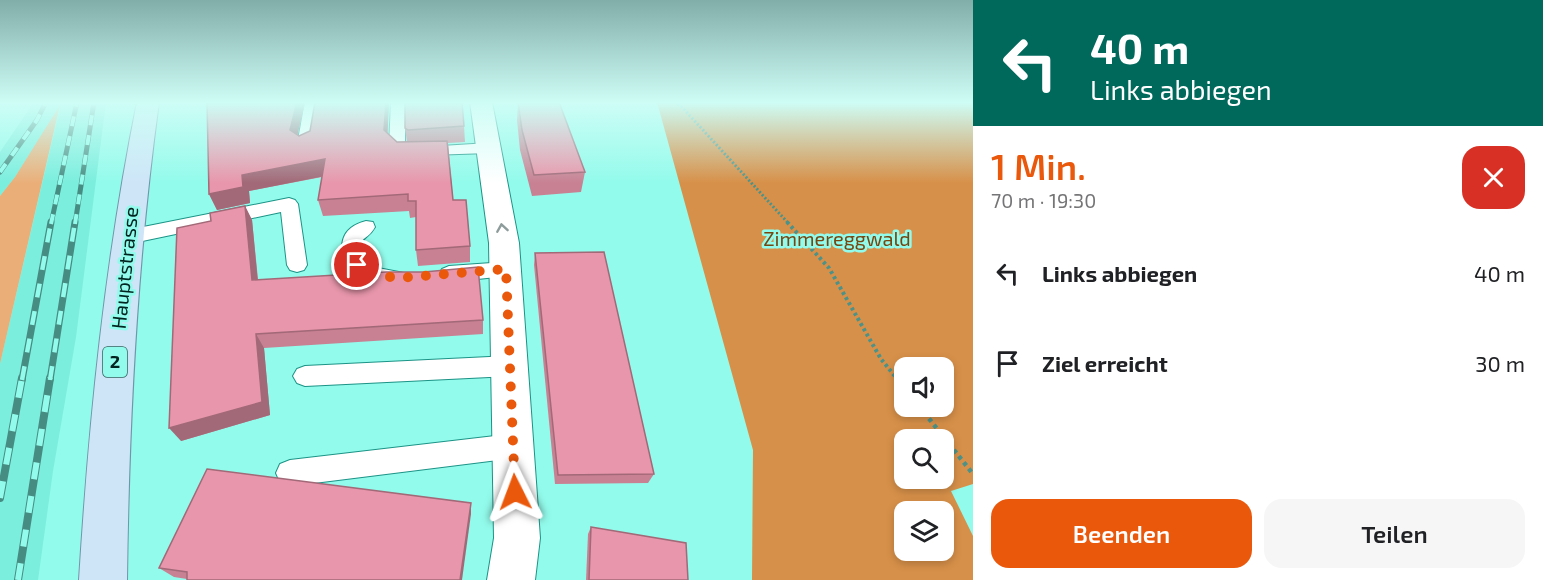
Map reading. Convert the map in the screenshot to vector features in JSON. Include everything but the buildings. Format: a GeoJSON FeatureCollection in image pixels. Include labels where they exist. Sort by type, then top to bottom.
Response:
{"type":"FeatureCollection","features":[{"type":"Feature","properties":{"kind":"main road","name":"Hauptstrasse"},"geometry":{"type":"LineString","coordinates":[[103,580],[106,476],[128,237],[144,129]]}},
{"type":"Feature","properties":{"kind":"street"},"geometry":{"type":"LineString","coordinates":[[486,129],[506,269],[517,538],[512,580]]}},
{"type":"Feature","properties":{"kind":"lane"},"geometry":{"type":"LineString","coordinates":[[305,145],[308,129]]}},
{"type":"Feature","properties":{"kind":"lane"},"geometry":{"type":"LineString","coordinates":[[397,129],[397,146],[405,153],[489,148]]}},
{"type":"Feature","properties":{"kind":"lane"},"geometry":{"type":"LineString","coordinates":[[128,237],[289,204],[297,266]]}},
{"type":"Feature","properties":{"kind":"lane"},"geometry":{"type":"LineString","coordinates":[[366,227],[355,233],[351,246],[357,265],[373,275],[412,277]]}},
{"type":"Feature","properties":{"kind":"lane"},"geometry":{"type":"LineString","coordinates":[[435,275],[506,269]]}},
{"type":"Feature","properties":{"kind":"lane"},"geometry":{"type":"LineString","coordinates":[[305,376],[510,366]]}},
{"type":"Feature","properties":{"kind":"lane"},"geometry":{"type":"LineString","coordinates":[[290,473],[513,446]]}},
{"type":"Feature","properties":{"kind":"path"},"geometry":{"type":"LineString","coordinates":[[702,129],[829,268],[881,359],[894,375]]}},
{"type":"Feature","properties":{"kind":"path"},"geometry":{"type":"LineString","coordinates":[[928,417],[973,474]]}},
{"type":"Feature","properties":{"kind":"shaded area"},"geometry":{"type":"Polygon","coordinates":[[[16,129],[46,129],[0,196],[0,152],[16,129]]]}},
{"type":"Feature","properties":{"kind":"shaded area"},"geometry":{"type":"Polygon","coordinates":[[[45,129],[54,129],[0,364],[0,196],[15,177],[45,129]]]}},
{"type":"Feature","properties":{"kind":"shaded area"},"geometry":{"type":"Polygon","coordinates":[[[55,129],[103,129],[76,337],[53,471],[38,580],[0,580],[0,364],[55,129]]]}},
{"type":"Feature","properties":{"kind":"green space","name":"Zimmereggwald"},"geometry":{"type":"Polygon","coordinates":[[[664,129],[973,129],[973,484],[951,491],[973,536],[973,580],[752,580],[753,450],[664,129]]]}},
{"type":"Feature","properties":{"kind":"railway"},"geometry":{"type":"LineString","coordinates":[[0,172],[31,129]]}},
{"type":"Feature","properties":{"kind":"railway"},"geometry":{"type":"LineString","coordinates":[[51,224],[71,129]]}},
{"type":"Feature","properties":{"kind":"railway"},"geometry":{"type":"LineString","coordinates":[[75,224],[90,129]]}},
{"type":"Feature","properties":{"kind":"railway"},"geometry":{"type":"LineString","coordinates":[[22,380],[51,222]]}},
{"type":"Feature","properties":{"kind":"railway"},"geometry":{"type":"LineString","coordinates":[[50,380],[75,222]]}},
{"type":"Feature","properties":{"kind":"railway"},"geometry":{"type":"LineString","coordinates":[[0,498],[22,378]]}},
{"type":"Feature","properties":{"kind":"railway"},"geometry":{"type":"LineString","coordinates":[[18,580],[50,378]]}},
{"type":"Feature","properties":{"kind":"route"},"geometry":{"type":"LineString","coordinates":[[357,265],[373,275],[400,278],[506,269],[515,492]]}}]}
